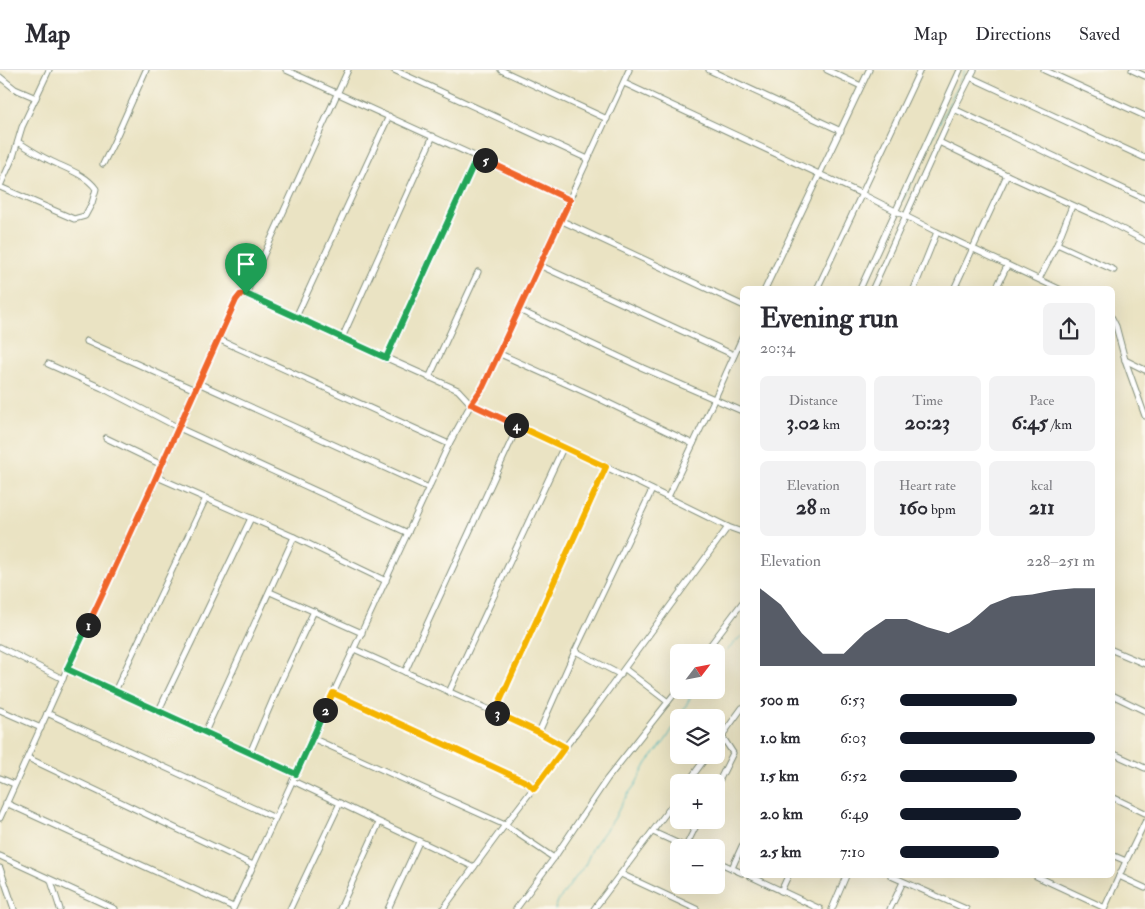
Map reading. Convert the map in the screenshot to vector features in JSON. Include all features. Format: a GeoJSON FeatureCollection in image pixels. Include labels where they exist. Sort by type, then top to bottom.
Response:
{"type":"FeatureCollection","features":[{"type":"Feature","properties":{"kind":"street"},"geometry":{"type":"LineString","coordinates":[[18,142],[48,160],[87,179],[92,184],[96,189],[92,203],[85,216],[74,219],[0,187],[22,127],[49,70]]}},
{"type":"Feature","properties":{"kind":"street"},"geometry":{"type":"LineString","coordinates":[[103,164],[146,70]]}},
{"type":"Feature","properties":{"kind":"street"},"geometry":{"type":"LineString","coordinates":[[286,70],[570,200]]}},
{"type":"Feature","properties":{"kind":"street"},"geometry":{"type":"LineString","coordinates":[[246,294],[348,70]]}},
{"type":"Feature","properties":{"kind":"street"},"geometry":{"type":"LineString","coordinates":[[394,70],[588,159]]}},
{"type":"Feature","properties":{"kind":"street"},"geometry":{"type":"LineString","coordinates":[[501,70],[606,119]]}},
{"type":"Feature","properties":{"kind":"street"},"geometry":{"type":"LineString","coordinates":[[6,803],[233,908],[449,444],[471,404],[483,387],[629,70]]}},
{"type":"Feature","properties":{"kind":"street"},"geometry":{"type":"LineString","coordinates":[[709,70],[841,131]]}},
{"type":"Feature","properties":{"kind":"street"},"geometry":{"type":"LineString","coordinates":[[827,70],[861,86]]}},
{"type":"Feature","properties":{"kind":"street"},"geometry":{"type":"LineString","coordinates":[[766,286],[869,70]]}},
{"type":"Feature","properties":{"kind":"street"},"geometry":{"type":"LineString","coordinates":[[818,286],[920,70]]}},
{"type":"Feature","properties":{"kind":"street"},"geometry":{"type":"LineString","coordinates":[[861,286],[960,70]]}},
{"type":"Feature","properties":{"kind":"street"},"geometry":{"type":"LineString","coordinates":[[874,286],[954,109],[974,70]]}},
{"type":"Feature","properties":{"kind":"street"},"geometry":{"type":"LineString","coordinates":[[1044,70],[1145,116]]}},
{"type":"Feature","properties":{"kind":"street"},"geometry":{"type":"LineString","coordinates":[[1132,70],[1145,76]]}},
{"type":"Feature","properties":{"kind":"street"},"geometry":{"type":"LineString","coordinates":[[0,77],[16,89],[36,98]]}},
{"type":"Feature","properties":{"kind":"street"},"geometry":{"type":"LineString","coordinates":[[970,77],[1145,158]]}},
{"type":"Feature","properties":{"kind":"street"},"geometry":{"type":"LineString","coordinates":[[624,83],[862,194],[1007,266],[1053,286]]}},
{"type":"Feature","properties":{"kind":"street"},"geometry":{"type":"LineString","coordinates":[[954,109],[1145,199]]}},
{"type":"Feature","properties":{"kind":"street"},"geometry":{"type":"LineString","coordinates":[[296,317],[389,116]]}},
{"type":"Feature","properties":{"kind":"street"},"geometry":{"type":"LineString","coordinates":[[342,338],[433,136]]}},
{"type":"Feature","properties":{"kind":"street"},"geometry":{"type":"LineString","coordinates":[[939,142],[1103,219],[1145,241]]}},
{"type":"Feature","properties":{"kind":"street"},"geometry":{"type":"LineString","coordinates":[[386,358],[477,157]]}},
{"type":"Feature","properties":{"kind":"street"},"geometry":{"type":"LineString","coordinates":[[955,286],[1007,175]]}},
{"type":"Feature","properties":{"kind":"street"},"geometry":{"type":"LineString","coordinates":[[1039,279],[1057,244],[1072,206]]}},
{"type":"Feature","properties":{"kind":"street"},"geometry":{"type":"LineString","coordinates":[[560,220],[740,304]]}},
{"type":"Feature","properties":{"kind":"street"},"geometry":{"type":"LineString","coordinates":[[915,286],[937,232]]}},
{"type":"Feature","properties":{"kind":"street"},"geometry":{"type":"LineString","coordinates":[[1057,244],[1114,270]]}},
{"type":"Feature","properties":{"kind":"street"},"geometry":{"type":"LineString","coordinates":[[539,265],[734,355]]}},
{"type":"Feature","properties":{"kind":"street"},"geometry":{"type":"LineString","coordinates":[[997,286],[1007,266]]}},
{"type":"Feature","properties":{"kind":"street"},"geometry":{"type":"LineString","coordinates":[[429,378],[478,272]]}},
{"type":"Feature","properties":{"kind":"street"},"geometry":{"type":"LineString","coordinates":[[0,818],[14,784],[28,758],[67,669],[157,477],[218,339],[240,295],[246,294],[458,390],[471,404],[740,531]]}},
{"type":"Feature","properties":{"kind":"street"},"geometry":{"type":"LineString","coordinates":[[519,310],[643,368],[740,410]]}},
{"type":"Feature","properties":{"kind":"street"},"geometry":{"type":"LineString","coordinates":[[1115,324],[1125,360],[1145,416]]}},
{"type":"Feature","properties":{"kind":"street"},"geometry":{"type":"LineString","coordinates":[[218,339],[449,444]]}},
{"type":"Feature","properties":{"kind":"street"},"geometry":{"type":"LineString","coordinates":[[86,341],[195,390]]}},
{"type":"Feature","properties":{"kind":"street"},"geometry":{"type":"LineString","coordinates":[[668,497],[740,342]]}},
{"type":"Feature","properties":{"kind":"street"},"geometry":{"type":"LineString","coordinates":[[498,353],[693,444]]}},
{"type":"Feature","properties":{"kind":"street"},"geometry":{"type":"LineString","coordinates":[[1125,360],[1145,370]]}},
{"type":"Feature","properties":{"kind":"street"},"geometry":{"type":"LineString","coordinates":[[48,364],[102,388],[179,428],[408,533]]}},
{"type":"Feature","properties":{"kind":"street"},"geometry":{"type":"LineString","coordinates":[[198,383],[429,488]]}},
{"type":"Feature","properties":{"kind":"street"},"geometry":{"type":"LineString","coordinates":[[405,672],[518,426]]}},
{"type":"Feature","properties":{"kind":"street"},"geometry":{"type":"LineString","coordinates":[[106,438],[162,465]]}},
{"type":"Feature","properties":{"kind":"street"},"geometry":{"type":"LineString","coordinates":[[449,692],[563,448]]}},
{"type":"Feature","properties":{"kind":"street"},"geometry":{"type":"LineString","coordinates":[[495,712],[606,467]]}},
{"type":"Feature","properties":{"kind":"street"},"geometry":{"type":"LineString","coordinates":[[157,477],[294,537],[386,581]]}},
{"type":"Feature","properties":{"kind":"street"},"geometry":{"type":"LineString","coordinates":[[538,732],[652,490]]}},
{"type":"Feature","properties":{"kind":"street"},"geometry":{"type":"LineString","coordinates":[[115,690],[206,498]]}},
{"type":"Feature","properties":{"kind":"street"},"geometry":{"type":"LineString","coordinates":[[159,710],[251,518]]}},
{"type":"Feature","properties":{"kind":"street"},"geometry":{"type":"LineString","coordinates":[[443,909],[505,825],[621,675],[728,527]]}},
{"type":"Feature","properties":{"kind":"street"},"geometry":{"type":"LineString","coordinates":[[205,732],[294,537]]}},
{"type":"Feature","properties":{"kind":"street"},"geometry":{"type":"LineString","coordinates":[[270,592],[362,633]]}},
{"type":"Feature","properties":{"kind":"street"},"geometry":{"type":"LineString","coordinates":[[711,644],[740,606]]}},
{"type":"Feature","properties":{"kind":"street"},"geometry":{"type":"LineString","coordinates":[[250,753],[280,683],[314,612]]}},
{"type":"Feature","properties":{"kind":"street"},"geometry":{"type":"LineString","coordinates":[[0,647],[63,678]]}},
{"type":"Feature","properties":{"kind":"street"},"geometry":{"type":"LineString","coordinates":[[354,649],[495,712],[565,747]]}},
{"type":"Feature","properties":{"kind":"street"},"geometry":{"type":"LineString","coordinates":[[575,651],[621,675]]}},
{"type":"Feature","properties":{"kind":"street"},"geometry":{"type":"LineString","coordinates":[[1115,651],[1145,664]]}},
{"type":"Feature","properties":{"kind":"street"},"geometry":{"type":"LineString","coordinates":[[67,669],[296,774]]}},
{"type":"Feature","properties":{"kind":"street"},"geometry":{"type":"LineString","coordinates":[[625,669],[668,702]]}},
{"type":"Feature","properties":{"kind":"street"},"geometry":{"type":"LineString","coordinates":[[333,693],[522,780],[534,789]]}},
{"type":"Feature","properties":{"kind":"street"},"geometry":{"type":"LineString","coordinates":[[1115,697],[1145,711]]}},
{"type":"Feature","properties":{"kind":"street"},"geometry":{"type":"LineString","coordinates":[[516,909],[554,858],[607,779],[670,699]]}},
{"type":"Feature","properties":{"kind":"street"},"geometry":{"type":"LineString","coordinates":[[0,710],[41,728]]}},
{"type":"Feature","properties":{"kind":"street"},"geometry":{"type":"LineString","coordinates":[[725,732],[740,711]]}},
{"type":"Feature","properties":{"kind":"street"},"geometry":{"type":"LineString","coordinates":[[47,714],[275,818]]}},
{"type":"Feature","properties":{"kind":"street"},"geometry":{"type":"LineString","coordinates":[[312,738],[505,825],[554,858]]}},
{"type":"Feature","properties":{"kind":"street"},"geometry":{"type":"LineString","coordinates":[[723,774],[733,753],[725,741]]}},
{"type":"Feature","properties":{"kind":"street"},"geometry":{"type":"LineString","coordinates":[[1115,754],[1145,768]]}},
{"type":"Feature","properties":{"kind":"street"},"geometry":{"type":"LineString","coordinates":[[28,758],[253,864]]}},
{"type":"Feature","properties":{"kind":"street"},"geometry":{"type":"LineString","coordinates":[[0,778],[14,784]]}},
{"type":"Feature","properties":{"kind":"street"},"geometry":{"type":"LineString","coordinates":[[292,781],[474,867]]}},
{"type":"Feature","properties":{"kind":"street"},"geometry":{"type":"LineString","coordinates":[[1115,798],[1145,813]]}},
{"type":"Feature","properties":{"kind":"street"},"geometry":{"type":"LineString","coordinates":[[290,909],[340,803]]}},
{"type":"Feature","properties":{"kind":"street"},"geometry":{"type":"LineString","coordinates":[[594,909],[670,808]]}},
{"type":"Feature","properties":{"kind":"street"},"geometry":{"type":"LineString","coordinates":[[1040,878],[1105,908],[1126,861],[1143,834],[1145,822]]}},
{"type":"Feature","properties":{"kind":"street"},"geometry":{"type":"LineString","coordinates":[[340,909],[379,823]]}},
{"type":"Feature","properties":{"kind":"street"},"geometry":{"type":"LineString","coordinates":[[653,832],[670,840]]}},
{"type":"Feature","properties":{"kind":"street"},"geometry":{"type":"LineString","coordinates":[[388,909],[419,842]]}},
{"type":"Feature","properties":{"kind":"street"},"geometry":{"type":"LineString","coordinates":[[732,868],[740,850]]}},
{"type":"Feature","properties":{"kind":"street"},"geometry":{"type":"LineString","coordinates":[[0,856],[107,907],[115,909]]}},
{"type":"Feature","properties":{"kind":"street"},"geometry":{"type":"LineString","coordinates":[[1115,856],[1126,861]]}},
{"type":"Feature","properties":{"kind":"street"},"geometry":{"type":"LineString","coordinates":[[725,865],[740,872]]}},
{"type":"Feature","properties":{"kind":"street"},"geometry":{"type":"LineString","coordinates":[[0,868],[14,909]]}},
{"type":"Feature","properties":{"kind":"street"},"geometry":{"type":"LineString","coordinates":[[621,874],[696,909]]}},
{"type":"Feature","properties":{"kind":"street"},"geometry":{"type":"LineString","coordinates":[[1119,876],[1145,888]]}},
{"type":"Feature","properties":{"kind":"street"},"geometry":{"type":"LineString","coordinates":[[754,878],[820,909]]}},
{"type":"Feature","properties":{"kind":"street"},"geometry":{"type":"LineString","coordinates":[[781,891],[787,878]]}},
{"type":"Feature","properties":{"kind":"street"},"geometry":{"type":"LineString","coordinates":[[832,909],[845,878]]}},
{"type":"Feature","properties":{"kind":"street"},"geometry":{"type":"LineString","coordinates":[[895,878],[966,909]]}},
{"type":"Feature","properties":{"kind":"street"},"geometry":{"type":"LineString","coordinates":[[52,880],[60,909]]}},
{"type":"Feature","properties":{"kind":"street"},"geometry":{"type":"LineString","coordinates":[[890,909],[903,882]]}},
{"type":"Feature","properties":{"kind":"street"},"geometry":{"type":"LineString","coordinates":[[948,909],[951,903]]}},
{"type":"Feature","properties":{"kind":"waterway"},"geometry":{"type":"LineString","coordinates":[[903,200],[965,70]]}},
{"type":"Feature","properties":{"kind":"waterway"},"geometry":{"type":"LineString","coordinates":[[891,227],[896,216]]}},
{"type":"Feature","properties":{"kind":"waterway"},"geometry":{"type":"LineString","coordinates":[[725,653],[740,637]]}},
{"type":"Feature","properties":{"kind":"waterway"},"geometry":{"type":"LineString","coordinates":[[684,709],[689,699]]}},
{"type":"Feature","properties":{"kind":"waterway"},"geometry":{"type":"LineString","coordinates":[[555,909],[558,901],[585,865],[593,847],[614,819],[647,763],[670,733]]}},
{"type":"Feature","properties":{"kind":"route"},"geometry":{"type":"LineString","coordinates":[[477,157],[570,200],[483,387],[471,404],[606,467],[495,712],[565,747],[534,789],[522,780],[333,693],[296,774],[67,669],[157,477],[236,300],[240,295],[246,294],[386,358],[477,157]]}}]}
